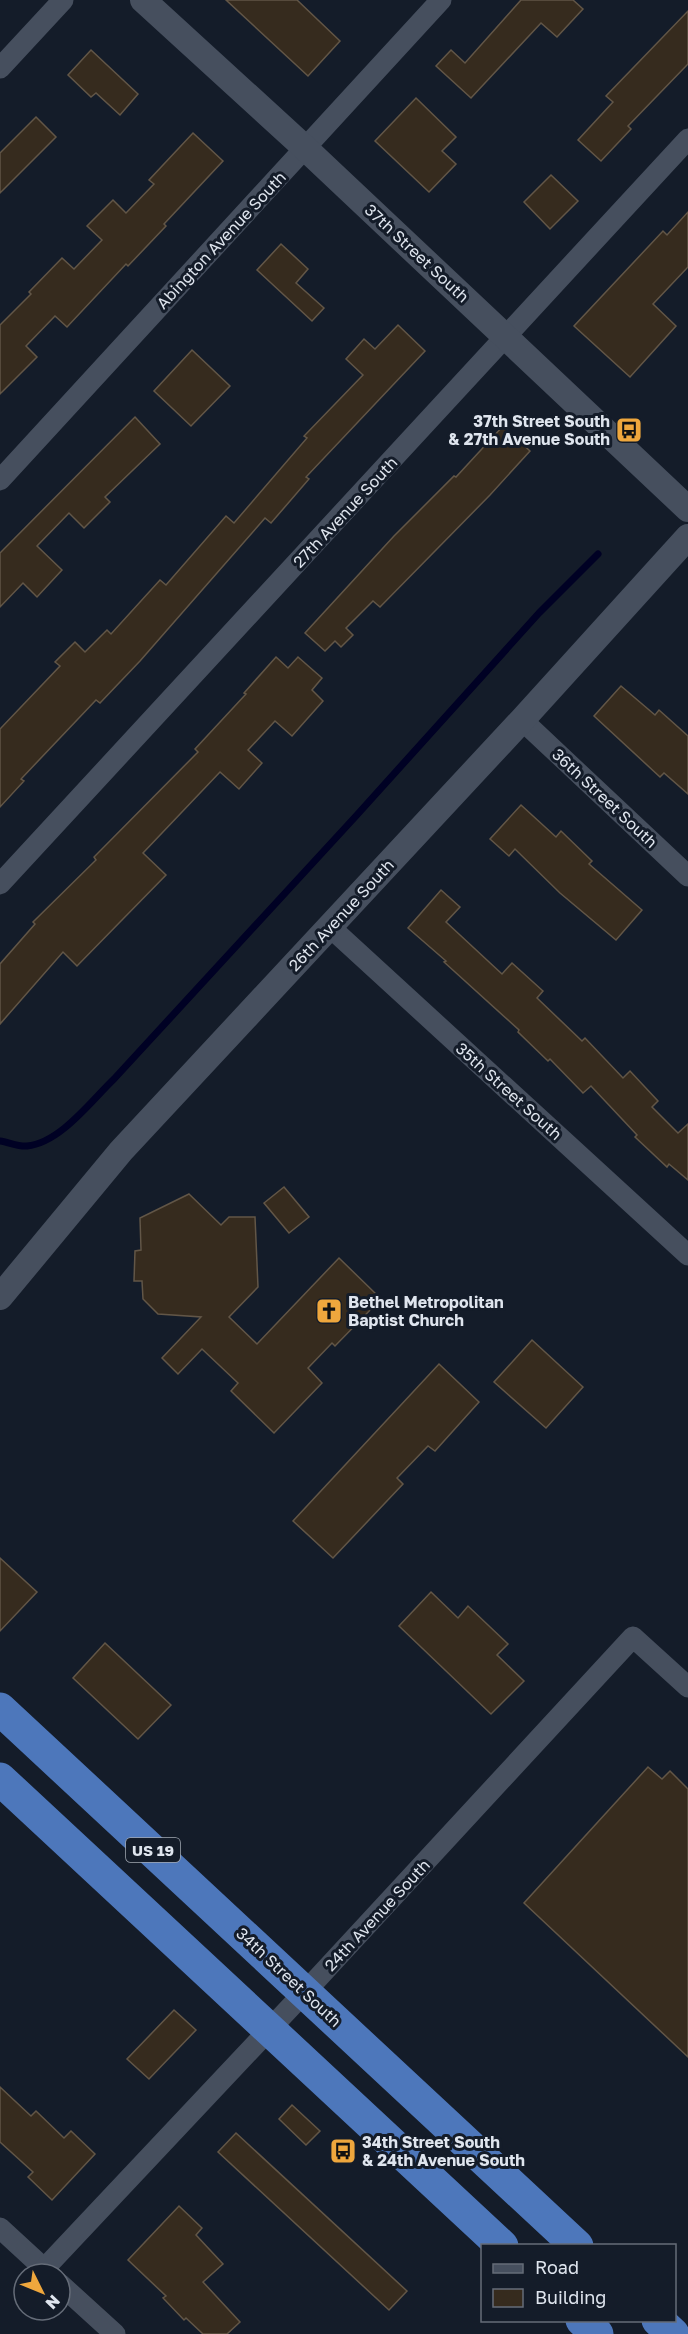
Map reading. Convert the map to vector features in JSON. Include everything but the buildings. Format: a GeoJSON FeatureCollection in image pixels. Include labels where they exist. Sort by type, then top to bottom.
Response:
{"type":"FeatureCollection","features":[{"type":"Feature","properties":{"kind":"highway","name":"34th Street South"},"geometry":{"type":"LineString","coordinates":[[0,1709],[575,2244]]}},
{"type":"Feature","properties":{"kind":"highway"},"geometry":{"type":"LineString","coordinates":[[0,1779],[500,2244]]}},
{"type":"Feature","properties":{"kind":"highway"},"geometry":{"type":"LineString","coordinates":[[584,2322],[597,2334]]}},
{"type":"Feature","properties":{"kind":"highway"},"geometry":{"type":"LineString","coordinates":[[660,2322],[673,2334]]}},
{"type":"Feature","properties":{"kind":"street"},"geometry":{"type":"LineString","coordinates":[[0,68],[63,0]]}},
{"type":"Feature","properties":{"kind":"street","name":"37th Street South"},"geometry":{"type":"LineString","coordinates":[[143,0],[305,148],[688,509]]}},
{"type":"Feature","properties":{"kind":"street","name":"Abington Avenue South"},"geometry":{"type":"LineString","coordinates":[[0,480],[441,0]]}},
{"type":"Feature","properties":{"kind":"street","name":"27th Avenue South"},"geometry":{"type":"LineString","coordinates":[[0,884],[688,139]]}},
{"type":"Feature","properties":{"kind":"street","name":"26th Avenue South"},"geometry":{"type":"LineString","coordinates":[[0,1297],[122,1151],[522,720],[688,537]]}},
{"type":"Feature","properties":{"kind":"street","name":"36th Street South"},"geometry":{"type":"LineString","coordinates":[[522,720],[688,876]]}},
{"type":"Feature","properties":{"kind":"street","name":"35th Street South"},"geometry":{"type":"LineString","coordinates":[[330,927],[688,1255]]}},
{"type":"Feature","properties":{"kind":"street","name":"24th Avenue South"},"geometry":{"type":"LineString","coordinates":[[55,2262],[633,1637],[688,1687]]}},
{"type":"Feature","properties":{"kind":"street"},"geometry":{"type":"LineString","coordinates":[[0,2228],[37,2262]]}},
{"type":"Feature","properties":{"kind":"street"},"geometry":{"type":"LineString","coordinates":[[72,2295],[115,2334]]}},
{"type":"Feature","properties":{"kind":"waterway"},"geometry":{"type":"LineString","coordinates":[[0,1141],[24,1146],[39,1143],[74,1120],[356,816],[539,613],[598,554]]}},
{"type":"Feature","properties":{"kind":"place","name":"37th Street South & 27th Avenue South"},"geometry":{"type":"Point","coordinates":[629,430]}},
{"type":"Feature","properties":{"kind":"place","name":"Bethel Metropolitan Baptist Church"},"geometry":{"type":"Point","coordinates":[329,1311]}},
{"type":"Feature","properties":{"kind":"place","name":"34th Street South & 24th Avenue South"},"geometry":{"type":"Point","coordinates":[343,2151]}}]}
